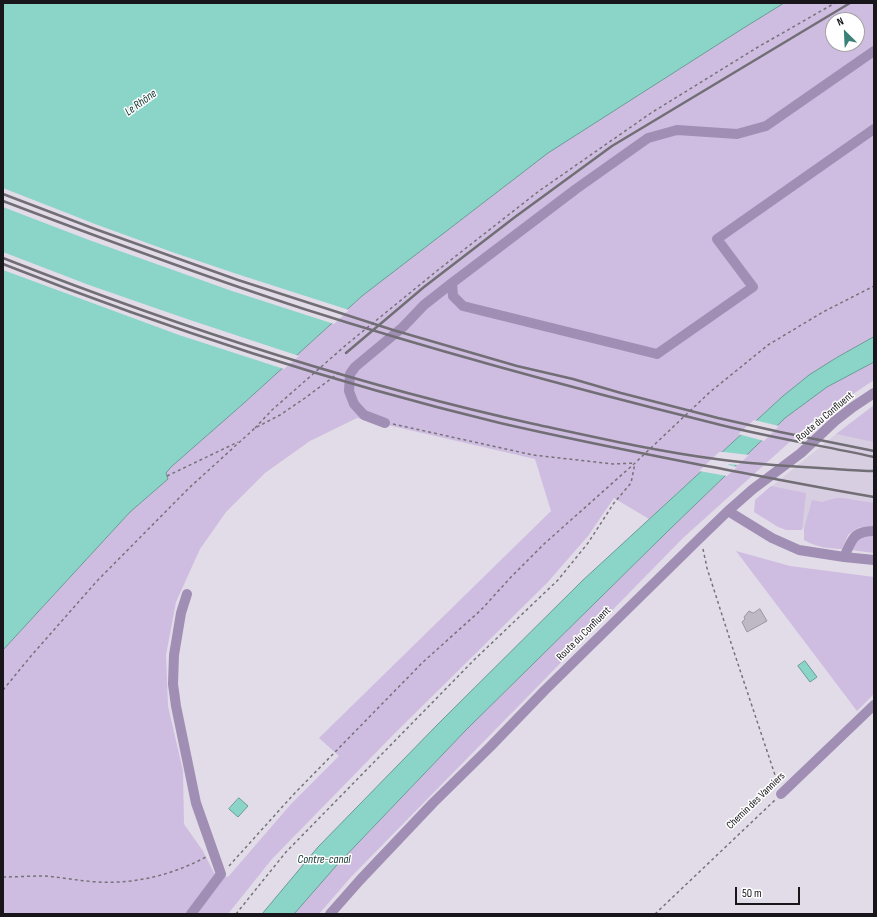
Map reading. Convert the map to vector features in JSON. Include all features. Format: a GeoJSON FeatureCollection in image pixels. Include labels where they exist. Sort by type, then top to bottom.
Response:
{"type":"FeatureCollection","features":[{"type":"Feature","properties":{"kind":"street"},"geometry":{"type":"LineString","coordinates":[[385,423],[364,415],[354,404],[349,391],[350,374],[355,367],[403,327],[424,305],[452,283],[576,189],[648,138],[677,130],[737,134],[766,126],[874,51]]}},
{"type":"Feature","properties":{"kind":"street"},"geometry":{"type":"LineString","coordinates":[[452,283],[453,296],[463,306],[657,354],[753,287],[717,239],[874,129]]}},
{"type":"Feature","properties":{"kind":"street","name":"Route du Confluent"},"geometry":{"type":"LineString","coordinates":[[330,914],[433,803],[545,690],[728,511],[801,453],[835,421],[874,393]]}},
{"type":"Feature","properties":{"kind":"street"},"geometry":{"type":"LineString","coordinates":[[728,511],[772,538],[799,550],[874,560]]}},
{"type":"Feature","properties":{"kind":"street"},"geometry":{"type":"LineString","coordinates":[[844,557],[856,534],[874,531]]}},
{"type":"Feature","properties":{"kind":"street"},"geometry":{"type":"LineString","coordinates":[[187,594],[181,613],[174,655],[173,684],[176,706],[196,803],[221,874],[191,914]]}},
{"type":"Feature","properties":{"kind":"street","name":"Chemin des Vanniers"},"geometry":{"type":"LineString","coordinates":[[781,794],[874,705]]}},
{"type":"Feature","properties":{"kind":"path"},"geometry":{"type":"LineString","coordinates":[[3,690],[96,582],[189,488],[255,428],[272,410],[346,345],[438,270],[539,191],[651,113],[758,47],[835,3]]}},
{"type":"Feature","properties":{"kind":"path"},"geometry":{"type":"LineString","coordinates":[[221,874],[293,795],[423,662],[481,610],[544,544],[635,464],[710,392],[768,345],[823,312],[874,286]]}},
{"type":"Feature","properties":{"kind":"path"},"geometry":{"type":"LineString","coordinates":[[255,428],[280,415],[343,370],[355,367]]}},
{"type":"Feature","properties":{"kind":"path"},"geometry":{"type":"LineString","coordinates":[[385,423],[533,455],[613,464],[635,464]]}},
{"type":"Feature","properties":{"kind":"path"},"geometry":{"type":"LineString","coordinates":[[167,476],[240,442]]}},
{"type":"Feature","properties":{"kind":"path"},"geometry":{"type":"LineString","coordinates":[[236,914],[286,852],[475,659],[558,580],[588,542],[614,503],[631,483],[635,464]]}},
{"type":"Feature","properties":{"kind":"path"},"geometry":{"type":"LineString","coordinates":[[700,538],[730,639],[781,794]]}},
{"type":"Feature","properties":{"kind":"path","name":"Chemin des Vanniers"},"geometry":{"type":"LineString","coordinates":[[655,914],[781,794]]}},
{"type":"Feature","properties":{"kind":"path"},"geometry":{"type":"LineString","coordinates":[[3,877],[43,876],[99,882],[133,881],[170,873],[194,863],[214,852]]}},
{"type":"Feature","properties":{"kind":"shaded area"},"geometry":{"type":"Polygon","coordinates":[[[784,3],[874,3],[874,337],[809,375],[783,396],[649,519],[614,498],[588,536],[547,583],[395,733],[272,859],[228,914],[3,914],[3,650],[130,512],[168,479],[166,473],[171,467],[362,296],[548,153],[784,3]],[[357,418],[310,441],[265,473],[226,512],[200,549],[176,602],[166,655],[168,706],[183,771],[184,824],[203,851],[214,873],[228,877],[291,804],[339,756],[319,738],[551,511],[535,459],[357,418]]]}},
{"type":"Feature","properties":{"kind":"shaded area"},"geometry":{"type":"Polygon","coordinates":[[[874,362],[874,380],[813,421],[683,538],[351,877],[319,914],[294,914],[336,866],[466,730],[785,418],[827,387],[874,362]]]}},
{"type":"Feature","properties":{"kind":"shaded area"},"geometry":{"type":"Polygon","coordinates":[[[874,405],[874,442],[836,434],[874,405]]]}},
{"type":"Feature","properties":{"kind":"shaded area"},"geometry":{"type":"Polygon","coordinates":[[[836,434],[874,436],[874,541],[836,525],[804,529],[755,500],[836,434]]]}},
{"type":"Feature","properties":{"kind":"shaded area"},"geometry":{"type":"Polygon","coordinates":[[[771,486],[806,493],[802,530],[786,530],[778,527],[754,512],[755,500],[771,486]]]}},
{"type":"Feature","properties":{"kind":"shaded area"},"geometry":{"type":"Polygon","coordinates":[[[836,498],[874,503],[874,527],[859,527],[848,535],[842,549],[814,545],[804,540],[804,529],[812,500],[822,502],[836,498]]]}},
{"type":"Feature","properties":{"kind":"shaded area"},"geometry":{"type":"Polygon","coordinates":[[[874,534],[874,553],[851,550],[857,537],[874,534]]]}},
{"type":"Feature","properties":{"kind":"shaded area"},"geometry":{"type":"Polygon","coordinates":[[[736,551],[790,566],[874,577],[874,694],[857,711],[736,551]]]}},
{"type":"Feature","properties":{"kind":"water","name":"Le Rhône"},"geometry":{"type":"Polygon","coordinates":[[[3,3],[784,3],[548,153],[362,296],[171,467],[166,473],[168,479],[130,512],[3,650],[3,3]]]}},
{"type":"Feature","properties":{"kind":"water","name":"Contre-canal"},"geometry":{"type":"Polygon","coordinates":[[[874,337],[874,362],[827,387],[785,418],[466,730],[336,866],[294,914],[262,914],[318,847],[439,723],[582,581],[783,396],[809,375],[874,337]]]}},
{"type":"Feature","properties":{"kind":"water"},"geometry":{"type":"Polygon","coordinates":[[[805,661],[817,677],[810,682],[798,666],[805,661]]]}},
{"type":"Feature","properties":{"kind":"water"},"geometry":{"type":"Polygon","coordinates":[[[239,798],[248,806],[238,817],[229,809],[239,798]]]}},
{"type":"Feature","properties":{"kind":"pier"},"geometry":{"type":"Polygon","coordinates":[[[3,188],[172,252],[349,310],[334,324],[232,291],[89,240],[3,207],[3,188]]]}},
{"type":"Feature","properties":{"kind":"pier"},"geometry":{"type":"Polygon","coordinates":[[[3,252],[89,285],[299,356],[284,369],[179,335],[3,270],[3,252]]]}},
{"type":"Feature","properties":{"kind":"pier"},"geometry":{"type":"Polygon","coordinates":[[[754,420],[779,426],[764,441],[738,434],[754,420]]]}},
{"type":"Feature","properties":{"kind":"pier"},"geometry":{"type":"Polygon","coordinates":[[[719,452],[749,455],[738,465],[728,464],[737,467],[727,476],[699,471],[719,452]]]}},
{"type":"Feature","properties":{"kind":"building"},"geometry":{"type":"Polygon","coordinates":[[[760,609],[767,621],[747,632],[742,622],[745,619],[744,617],[749,611],[753,613],[760,609]]]}},
{"type":"Feature","properties":{"kind":"railway"},"geometry":{"type":"LineString","coordinates":[[346,353],[424,287],[515,217],[612,146],[850,3]]}},
{"type":"Feature","properties":{"kind":"railway"},"geometry":{"type":"LineString","coordinates":[[3,194],[95,229],[238,280],[393,330],[517,366],[573,379],[718,418],[874,451]]}},
{"type":"Feature","properties":{"kind":"railway"},"geometry":{"type":"LineString","coordinates":[[3,201],[228,284],[304,309],[457,355],[733,428],[874,457]]}},
{"type":"Feature","properties":{"kind":"railway"},"geometry":{"type":"LineString","coordinates":[[3,258],[134,307],[266,352],[399,391],[466,408],[602,439],[693,456],[768,465],[874,471]]}},
{"type":"Feature","properties":{"kind":"railway"},"geometry":{"type":"LineString","coordinates":[[3,264],[64,288],[187,332],[311,372],[437,407],[500,423],[598,444],[874,497]]}}]}
